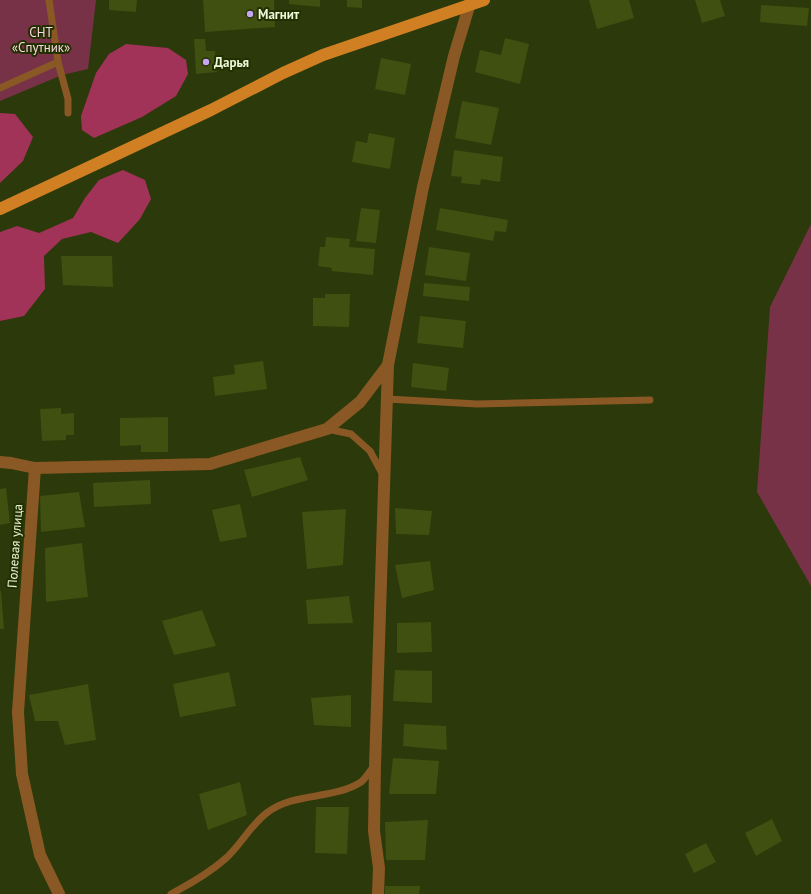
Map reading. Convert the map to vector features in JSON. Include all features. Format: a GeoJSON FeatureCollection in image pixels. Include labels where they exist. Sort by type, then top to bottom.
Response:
{"type":"FeatureCollection","features":[{"type":"Feature","properties":{"kind":"main road"},"geometry":{"type":"LineString","coordinates":[[0,209],[211,110],[283,73],[323,55],[470,3],[484,0]]}},
{"type":"Feature","properties":{"kind":"street"},"geometry":{"type":"LineString","coordinates":[[378,894],[379,868],[374,831],[375,766],[388,365],[423,187],[454,56],[470,3]]}},
{"type":"Feature","properties":{"kind":"street"},"geometry":{"type":"LineString","coordinates":[[0,462],[35,468],[210,464],[326,429],[360,402],[388,365]]}},
{"type":"Feature","properties":{"kind":"street","name":"Полевая улица"},"geometry":{"type":"LineString","coordinates":[[35,468],[18,712],[22,774],[40,855],[59,894]]}},
{"type":"Feature","properties":{"kind":"lane"},"geometry":{"type":"LineString","coordinates":[[49,0],[58,62],[68,98],[68,114]]}},
{"type":"Feature","properties":{"kind":"lane"},"geometry":{"type":"LineString","coordinates":[[0,88],[58,62]]}},
{"type":"Feature","properties":{"kind":"lane"},"geometry":{"type":"LineString","coordinates":[[387,399],[477,404],[650,400]]}},
{"type":"Feature","properties":{"kind":"lane"},"geometry":{"type":"LineString","coordinates":[[326,429],[351,434],[370,451],[385,479]]}},
{"type":"Feature","properties":{"kind":"lane"},"geometry":{"type":"LineString","coordinates":[[171,894],[226,859],[249,831],[268,812],[289,802],[346,790],[362,781],[375,766]]}},
{"type":"Feature","properties":{"kind":"green space","name":"СНТ «Спутник»"},"geometry":{"type":"Polygon","coordinates":[[[0,0],[96,0],[88,69],[62,75],[0,101],[0,0]]]}},
{"type":"Feature","properties":{"kind":"green space"},"geometry":{"type":"Polygon","coordinates":[[[811,224],[811,586],[757,492],[770,307],[811,224]]]}},
{"type":"Feature","properties":{"kind":"shaded area"},"geometry":{"type":"Polygon","coordinates":[[[126,44],[168,48],[186,60],[188,74],[176,96],[142,117],[94,138],[82,130],[81,116],[96,73],[109,54],[126,44]]]}},
{"type":"Feature","properties":{"kind":"shaded area"},"geometry":{"type":"Polygon","coordinates":[[[0,113],[15,114],[33,137],[23,161],[0,183],[0,113]]]}},
{"type":"Feature","properties":{"kind":"shaded area"},"geometry":{"type":"Polygon","coordinates":[[[123,170],[145,180],[151,199],[140,219],[118,243],[91,232],[62,239],[44,256],[45,289],[24,316],[0,321],[0,232],[17,226],[39,233],[73,218],[85,198],[99,180],[123,170]]]}},
{"type":"Feature","properties":{"kind":"building"},"geometry":{"type":"Polygon","coordinates":[[[109,0],[137,0],[136,12],[109,10],[109,0]]]}},
{"type":"Feature","properties":{"kind":"building","name":"Магнит"},"geometry":{"type":"Polygon","coordinates":[[[203,0],[274,0],[275,27],[205,32],[203,0]]]}},
{"type":"Feature","properties":{"kind":"building"},"geometry":{"type":"Polygon","coordinates":[[[289,0],[320,0],[320,7],[289,4],[289,0]]]}},
{"type":"Feature","properties":{"kind":"building"},"geometry":{"type":"Polygon","coordinates":[[[347,0],[362,0],[362,8],[347,7],[347,0]]]}},
{"type":"Feature","properties":{"kind":"building"},"geometry":{"type":"Polygon","coordinates":[[[589,0],[629,0],[634,18],[597,29],[589,0]]]}},
{"type":"Feature","properties":{"kind":"building"},"geometry":{"type":"Polygon","coordinates":[[[695,0],[720,0],[725,16],[702,23],[695,0]]]}},
{"type":"Feature","properties":{"kind":"building"},"geometry":{"type":"Polygon","coordinates":[[[761,5],[809,8],[807,26],[760,22],[761,5]]]}},
{"type":"Feature","properties":{"kind":"building"},"geometry":{"type":"Polygon","coordinates":[[[505,38],[529,44],[520,84],[475,72],[480,50],[501,55],[505,38]]]}},
{"type":"Feature","properties":{"kind":"building"},"geometry":{"type":"Polygon","coordinates":[[[194,39],[205,39],[206,51],[215,51],[217,72],[196,74],[194,39]]]}},
{"type":"Feature","properties":{"kind":"building"},"geometry":{"type":"Polygon","coordinates":[[[381,58],[411,64],[405,95],[375,89],[381,58]]]}},
{"type":"Feature","properties":{"kind":"building"},"geometry":{"type":"Polygon","coordinates":[[[462,101],[499,108],[491,145],[455,138],[462,101]]]}},
{"type":"Feature","properties":{"kind":"building"},"geometry":{"type":"Polygon","coordinates":[[[369,133],[395,138],[390,169],[352,162],[356,141],[367,143],[369,133]]]}},
{"type":"Feature","properties":{"kind":"building"},"geometry":{"type":"Polygon","coordinates":[[[454,150],[503,157],[500,182],[481,179],[480,185],[461,183],[462,177],[451,176],[454,150]]]}},
{"type":"Feature","properties":{"kind":"building"},"geometry":{"type":"Polygon","coordinates":[[[361,208],[380,210],[376,243],[356,241],[361,208]]]}},
{"type":"Feature","properties":{"kind":"building"},"geometry":{"type":"Polygon","coordinates":[[[440,208],[508,220],[506,232],[495,231],[493,241],[436,230],[440,208]]]}},
{"type":"Feature","properties":{"kind":"building"},"geometry":{"type":"Polygon","coordinates":[[[326,237],[350,239],[349,247],[375,249],[373,275],[331,271],[332,268],[318,266],[320,247],[325,247],[326,237]]]}},
{"type":"Feature","properties":{"kind":"building"},"geometry":{"type":"Polygon","coordinates":[[[429,247],[470,253],[466,281],[425,275],[429,247]]]}},
{"type":"Feature","properties":{"kind":"building"},"geometry":{"type":"Polygon","coordinates":[[[61,256],[112,256],[113,287],[63,285],[61,256]]]}},
{"type":"Feature","properties":{"kind":"building"},"geometry":{"type":"Polygon","coordinates":[[[424,283],[470,287],[469,301],[423,296],[424,283]]]}},
{"type":"Feature","properties":{"kind":"building"},"geometry":{"type":"Polygon","coordinates":[[[325,294],[350,294],[349,327],[313,326],[313,298],[325,298],[325,294]]]}},
{"type":"Feature","properties":{"kind":"building"},"geometry":{"type":"Polygon","coordinates":[[[420,316],[466,321],[463,348],[417,343],[420,316]]]}},
{"type":"Feature","properties":{"kind":"building"},"geometry":{"type":"Polygon","coordinates":[[[263,361],[267,389],[215,396],[213,377],[235,374],[234,365],[263,361]]]}},
{"type":"Feature","properties":{"kind":"building"},"geometry":{"type":"Polygon","coordinates":[[[413,363],[449,368],[446,391],[411,387],[413,363]]]}},
{"type":"Feature","properties":{"kind":"building"},"geometry":{"type":"Polygon","coordinates":[[[61,408],[61,414],[74,413],[74,435],[66,435],[66,440],[42,441],[40,409],[61,408]]]}},
{"type":"Feature","properties":{"kind":"building"},"geometry":{"type":"Polygon","coordinates":[[[168,417],[168,452],[141,452],[141,445],[120,446],[120,418],[168,417]]]}},
{"type":"Feature","properties":{"kind":"building"},"geometry":{"type":"Polygon","coordinates":[[[300,457],[308,480],[252,497],[244,470],[300,457]]]}},
{"type":"Feature","properties":{"kind":"building"},"geometry":{"type":"Polygon","coordinates":[[[150,480],[151,504],[94,507],[93,483],[150,480]]]}},
{"type":"Feature","properties":{"kind":"building"},"geometry":{"type":"Polygon","coordinates":[[[6,488],[10,523],[0,525],[0,489],[6,488]]]}},
{"type":"Feature","properties":{"kind":"building"},"geometry":{"type":"Polygon","coordinates":[[[79,492],[85,527],[41,532],[40,496],[79,492]]]}},
{"type":"Feature","properties":{"kind":"building"},"geometry":{"type":"Polygon","coordinates":[[[240,504],[247,537],[220,542],[212,510],[240,504]]]}},
{"type":"Feature","properties":{"kind":"building"},"geometry":{"type":"Polygon","coordinates":[[[395,508],[432,511],[429,535],[396,534],[395,508]]]}},
{"type":"Feature","properties":{"kind":"building"},"geometry":{"type":"Polygon","coordinates":[[[346,509],[343,565],[307,569],[302,512],[346,509]]]}},
{"type":"Feature","properties":{"kind":"building"},"geometry":{"type":"Polygon","coordinates":[[[82,543],[88,597],[46,602],[45,548],[82,543]]]}},
{"type":"Feature","properties":{"kind":"building"},"geometry":{"type":"Polygon","coordinates":[[[430,561],[434,590],[402,598],[395,565],[430,561]]]}},
{"type":"Feature","properties":{"kind":"building"},"geometry":{"type":"Polygon","coordinates":[[[1,591],[4,629],[0,629],[1,591]]]}},
{"type":"Feature","properties":{"kind":"building"},"geometry":{"type":"Polygon","coordinates":[[[349,596],[353,623],[308,624],[306,600],[349,596]]]}},
{"type":"Feature","properties":{"kind":"building"},"geometry":{"type":"Polygon","coordinates":[[[202,610],[216,646],[174,655],[162,621],[202,610]]]}},
{"type":"Feature","properties":{"kind":"building"},"geometry":{"type":"Polygon","coordinates":[[[431,622],[432,652],[397,653],[397,623],[431,622]]]}},
{"type":"Feature","properties":{"kind":"building"},"geometry":{"type":"Polygon","coordinates":[[[395,670],[432,671],[432,703],[393,701],[395,670]]]}},
{"type":"Feature","properties":{"kind":"building"},"geometry":{"type":"Polygon","coordinates":[[[229,672],[236,706],[180,717],[173,684],[229,672]]]}},
{"type":"Feature","properties":{"kind":"building"},"geometry":{"type":"Polygon","coordinates":[[[88,684],[96,740],[65,745],[58,721],[35,721],[29,695],[88,684]]]}},
{"type":"Feature","properties":{"kind":"building"},"geometry":{"type":"Polygon","coordinates":[[[351,695],[351,727],[314,725],[311,698],[351,695]]]}},
{"type":"Feature","properties":{"kind":"building"},"geometry":{"type":"Polygon","coordinates":[[[404,724],[446,726],[447,750],[403,746],[404,724]]]}},
{"type":"Feature","properties":{"kind":"building"},"geometry":{"type":"Polygon","coordinates":[[[393,758],[439,761],[436,794],[389,794],[393,758]]]}},
{"type":"Feature","properties":{"kind":"building"},"geometry":{"type":"Polygon","coordinates":[[[240,782],[247,815],[208,830],[199,794],[240,782]]]}},
{"type":"Feature","properties":{"kind":"building"},"geometry":{"type":"Polygon","coordinates":[[[316,807],[349,807],[347,854],[315,853],[316,807]]]}},
{"type":"Feature","properties":{"kind":"building"},"geometry":{"type":"Polygon","coordinates":[[[772,819],[782,841],[756,856],[745,833],[772,819]]]}},
{"type":"Feature","properties":{"kind":"building"},"geometry":{"type":"Polygon","coordinates":[[[428,820],[425,860],[386,860],[385,822],[428,820]]]}},
{"type":"Feature","properties":{"kind":"building"},"geometry":{"type":"Polygon","coordinates":[[[706,843],[716,862],[694,873],[685,854],[706,843]]]}},
{"type":"Feature","properties":{"kind":"building"},"geometry":{"type":"Polygon","coordinates":[[[385,886],[420,886],[419,894],[385,894],[385,886]]]}},
{"type":"Feature","properties":{"kind":"place","name":"Магнит"},"geometry":{"type":"Point","coordinates":[250,14]}},
{"type":"Feature","properties":{"kind":"place","name":"Дарья"},"geometry":{"type":"Point","coordinates":[206,62]}}]}
